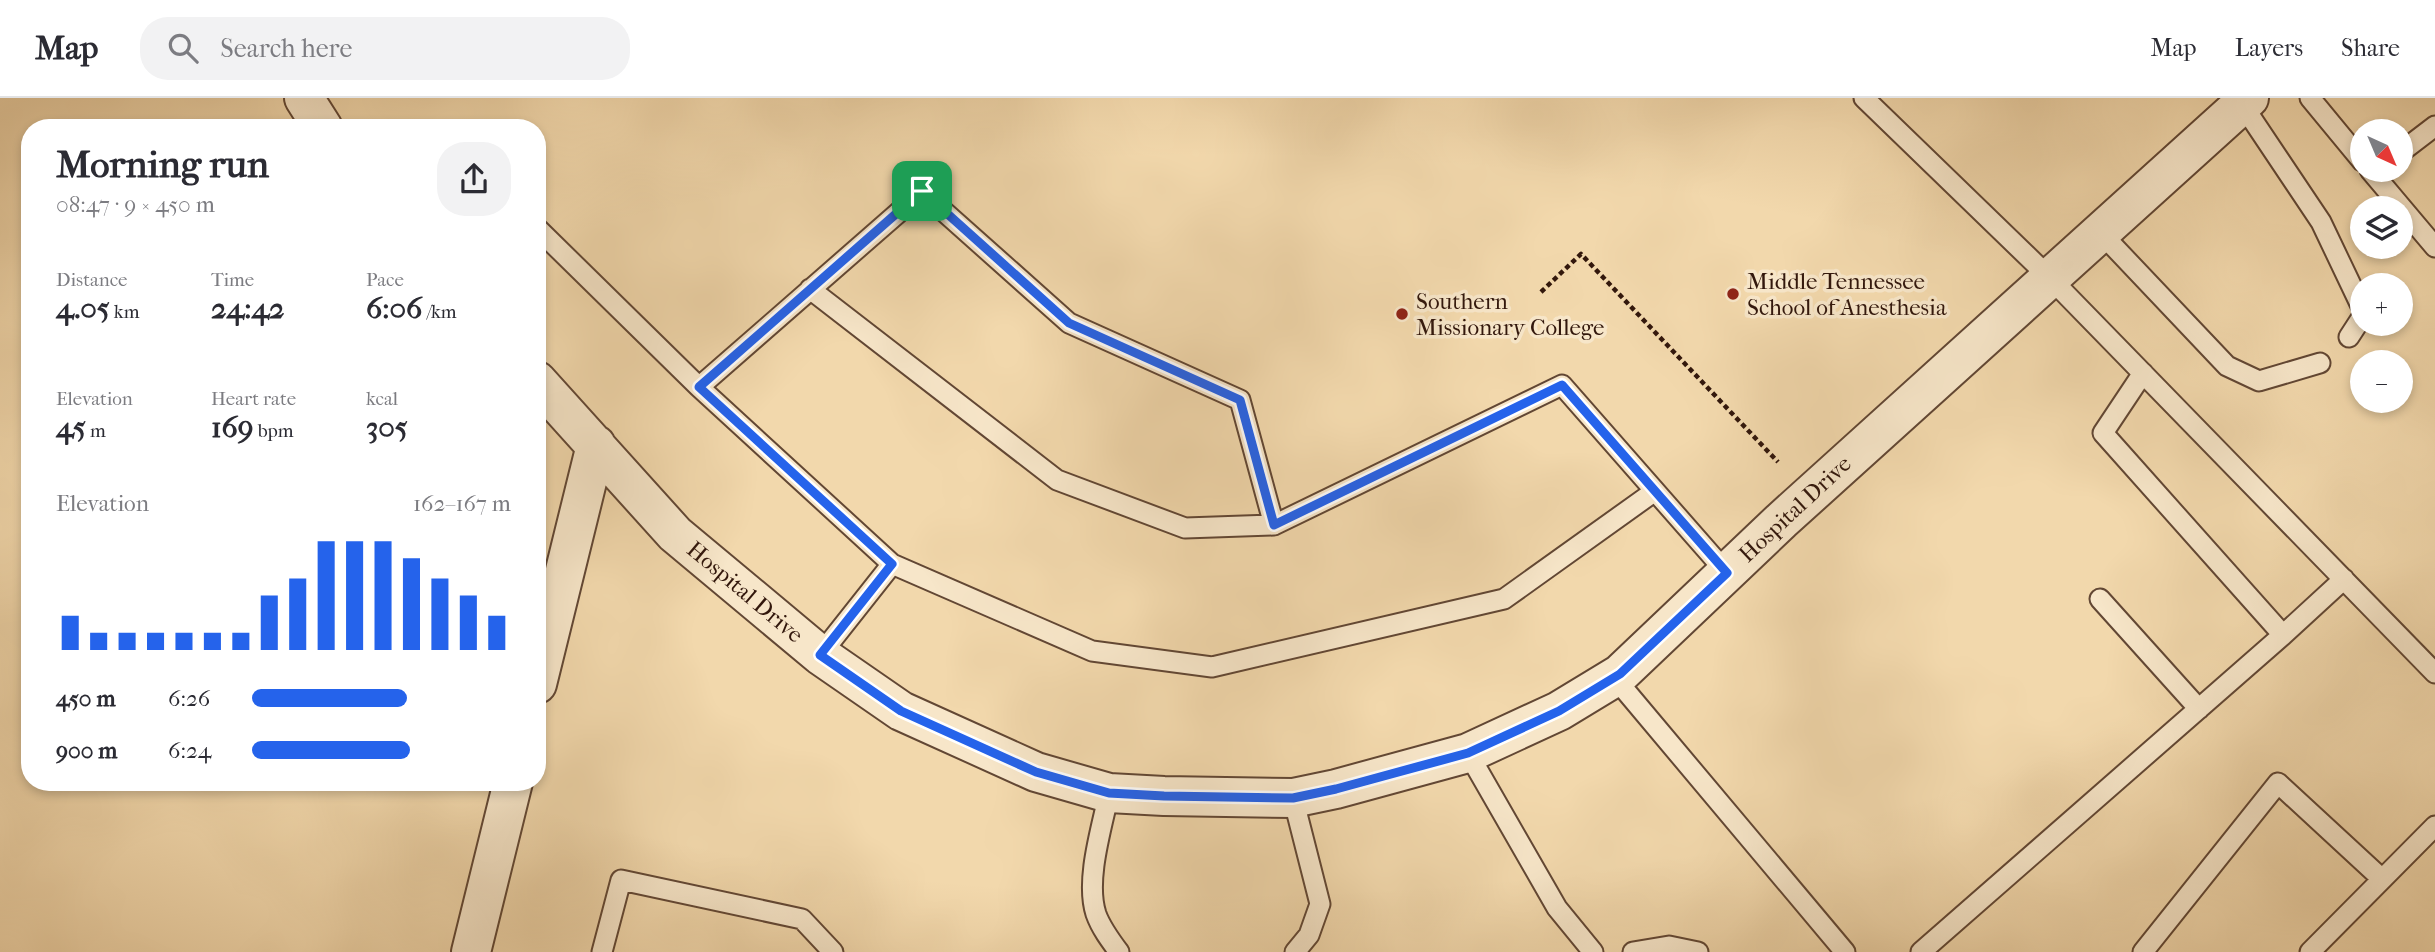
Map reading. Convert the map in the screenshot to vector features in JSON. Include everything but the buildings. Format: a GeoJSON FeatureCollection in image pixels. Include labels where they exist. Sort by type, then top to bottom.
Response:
{"type":"FeatureCollection","features":[{"type":"Feature","properties":{"kind":"street"},"geometry":{"type":"LineString","coordinates":[[304,98],[317,119]]}},
{"type":"Feature","properties":{"kind":"street","name":"Hospital Drive"},"geometry":{"type":"LineString","coordinates":[[546,391],[675,534],[820,655],[901,711],[1036,772],[1109,793],[1293,798],[1468,753],[1559,711],[1614,677],[2245,101]]}},
{"type":"Feature","properties":{"kind":"street"},"geometry":{"type":"LineString","coordinates":[[546,648],[596,445]]}},
{"type":"Feature","properties":{"kind":"street"},"geometry":{"type":"LineString","coordinates":[[471,952],[511,791]]}},
{"type":"Feature","properties":{"kind":"lane"},"geometry":{"type":"LineString","coordinates":[[1864,98],[2050,278],[2435,673]]}},
{"type":"Feature","properties":{"kind":"lane"},"geometry":{"type":"LineString","coordinates":[[2310,98],[2350,144]]}},
{"type":"Feature","properties":{"kind":"lane"},"geometry":{"type":"LineString","coordinates":[[2245,101],[2321,222],[2350,283]]}},
{"type":"Feature","properties":{"kind":"lane"},"geometry":{"type":"LineString","coordinates":[[2413,143],[2435,126]]}},
{"type":"Feature","properties":{"kind":"lane"},"geometry":{"type":"LineString","coordinates":[[2382,182],[2435,247]]}},
{"type":"Feature","properties":{"kind":"lane"},"geometry":{"type":"LineString","coordinates":[[699,387],[922,191],[1069,323],[1240,400],[1274,525]]}},
{"type":"Feature","properties":{"kind":"lane"},"geometry":{"type":"LineString","coordinates":[[2101,232],[2227,366],[2259,381],[2320,363]]}},
{"type":"Feature","properties":{"kind":"lane"},"geometry":{"type":"LineString","coordinates":[[546,237],[699,387],[892,564],[1092,651],[1212,667],[1504,599],[1655,491]]}},
{"type":"Feature","properties":{"kind":"lane"},"geometry":{"type":"LineString","coordinates":[[810,289],[1057,480],[1185,528],[1274,525],[1562,385],[1727,573]]}},
{"type":"Feature","properties":{"kind":"lane"},"geometry":{"type":"LineString","coordinates":[[2143,373],[2103,433],[2283,635]]}},
{"type":"Feature","properties":{"kind":"lane"},"geometry":{"type":"LineString","coordinates":[[820,655],[892,564]]}},
{"type":"Feature","properties":{"kind":"lane"},"geometry":{"type":"LineString","coordinates":[[1921,952],[2344,579]]}},
{"type":"Feature","properties":{"kind":"lane"},"geometry":{"type":"LineString","coordinates":[[2100,599],[2199,709]]}},
{"type":"Feature","properties":{"kind":"lane"},"geometry":{"type":"LineString","coordinates":[[1614,677],[1845,952]]}},
{"type":"Feature","properties":{"kind":"lane"},"geometry":{"type":"LineString","coordinates":[[1468,753],[1558,908],[1593,952]]}},
{"type":"Feature","properties":{"kind":"lane"},"geometry":{"type":"LineString","coordinates":[[2143,952],[2278,783],[2382,879]]}},
{"type":"Feature","properties":{"kind":"lane"},"geometry":{"type":"LineString","coordinates":[[1109,793],[1097,848],[1093,888],[1096,914],[1119,952]]}},
{"type":"Feature","properties":{"kind":"lane"},"geometry":{"type":"LineString","coordinates":[[1293,798],[1320,904],[1309,935],[1296,952]]}},
{"type":"Feature","properties":{"kind":"lane"},"geometry":{"type":"LineString","coordinates":[[2310,952],[2435,826]]}},
{"type":"Feature","properties":{"kind":"lane"},"geometry":{"type":"LineString","coordinates":[[602,952],[621,880],[802,919],[833,952]]}},
{"type":"Feature","properties":{"kind":"lane"},"geometry":{"type":"LineString","coordinates":[[1633,952],[1669,946],[1699,952]]}},
{"type":"Feature","properties":{"kind":"path"},"geometry":{"type":"LineString","coordinates":[[1541,292],[1581,254],[1777,462]]}},
{"type":"Feature","properties":{"kind":"place","name":"Middle Tennessee School of Anesthesia"},"geometry":{"type":"Point","coordinates":[1733,294]}},
{"type":"Feature","properties":{"kind":"place","name":"Southern Missionary College"},"geometry":{"type":"Point","coordinates":[1402,314]}},
{"type":"Feature","properties":{"kind":"route"},"geometry":{"type":"LineString","coordinates":[[922,191],[1069,323],[1240,400],[1274,525],[1562,385],[1727,573],[1620,674],[1559,711],[1468,753],[1293,798],[1109,793],[1036,772],[901,711],[820,655],[892,564],[699,387],[922,191]]}}]}
